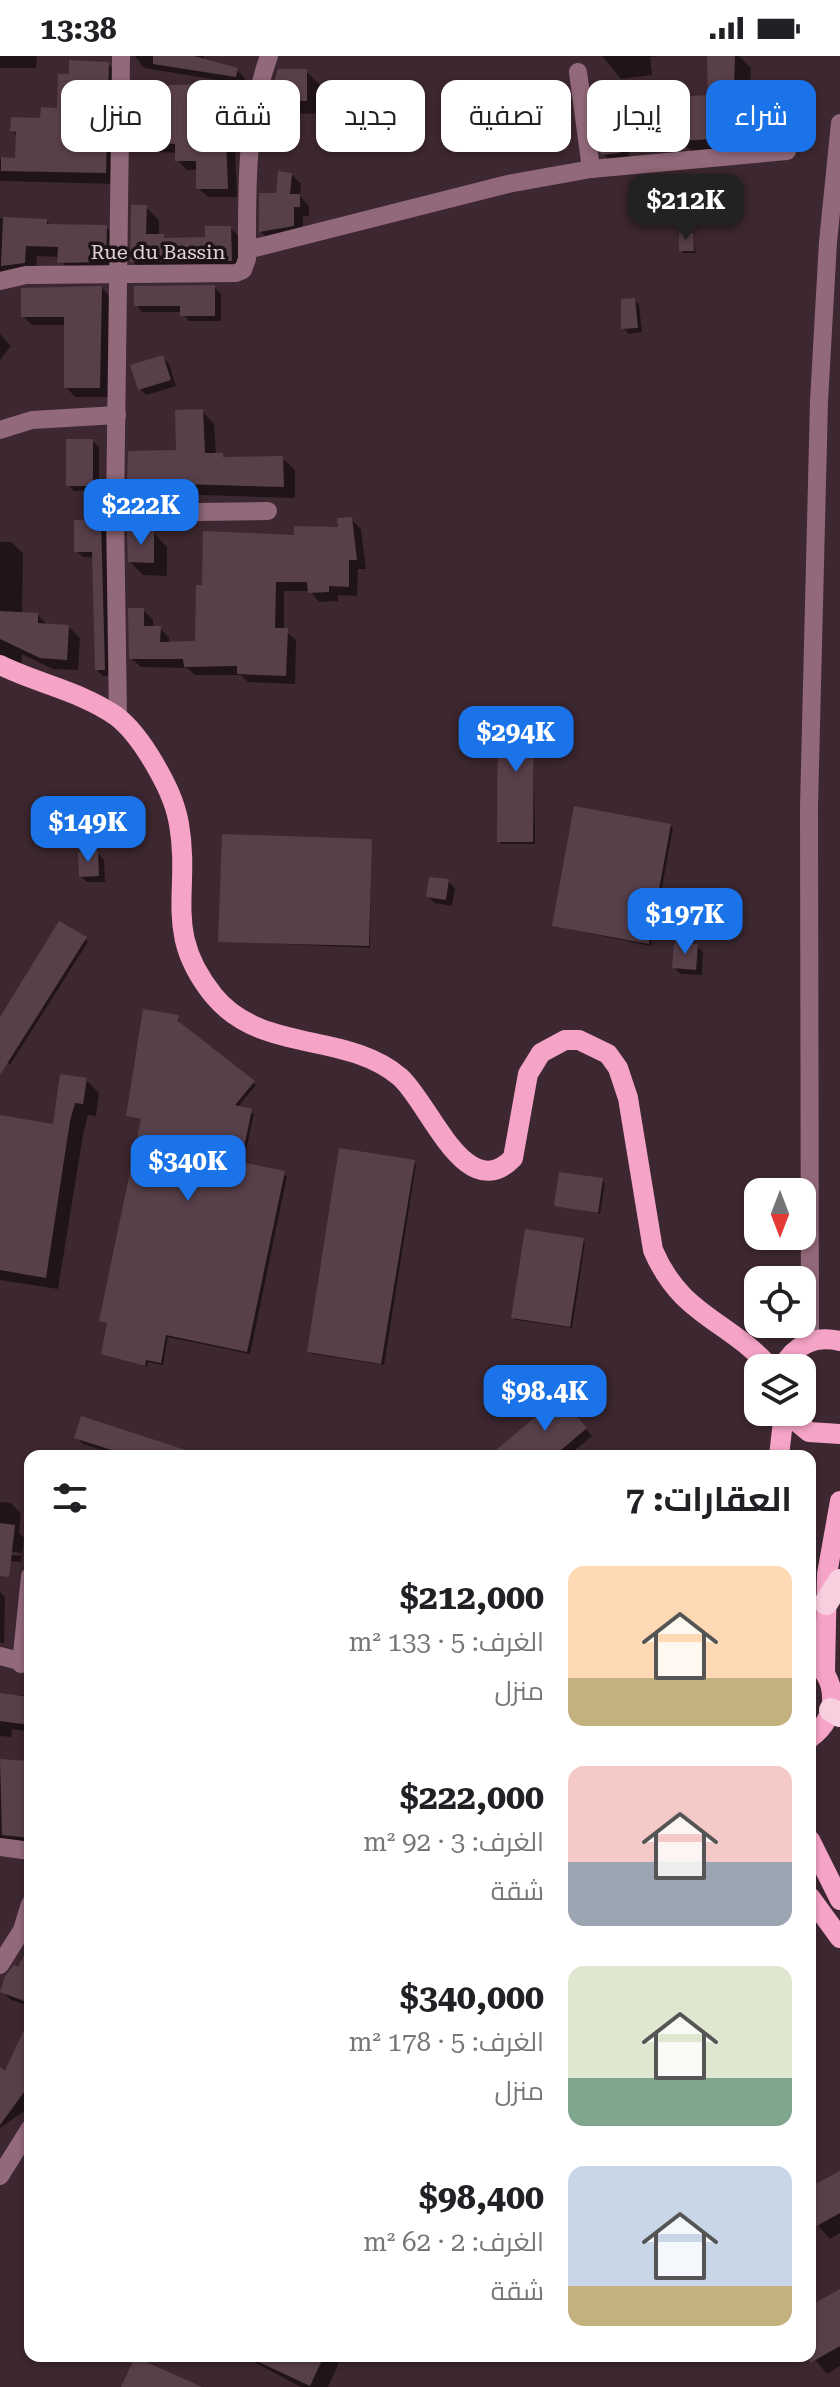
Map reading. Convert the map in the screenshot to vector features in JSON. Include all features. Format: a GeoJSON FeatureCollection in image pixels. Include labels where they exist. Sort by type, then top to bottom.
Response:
{"type":"FeatureCollection","features":[{"type":"Feature","properties":{"kind":"highway"},"geometry":{"type":"LineString","coordinates":[[826,1603],[840,1581]]}},
{"type":"Feature","properties":{"kind":"main road"},"geometry":{"type":"LineString","coordinates":[[0,665],[76,693],[118,717],[148,753],[172,798],[181,849],[180,920],[186,948],[198,974],[217,1000],[263,1032],[380,1063],[414,1090],[464,1162],[489,1171],[499,1170],[513,1158],[528,1074],[541,1053],[565,1040],[579,1040],[608,1054],[625,1084],[650,1235],[664,1276],[676,1292],[740,1338],[757,1354]]}},
{"type":"Feature","properties":{"kind":"main road"},"geometry":{"type":"LineString","coordinates":[[740,1338],[795,1353],[840,1341]]}},
{"type":"Feature","properties":{"kind":"main road"},"geometry":{"type":"LineString","coordinates":[[780,1450],[783,1426]]}},
{"type":"Feature","properties":{"kind":"main road"},"geometry":{"type":"LineString","coordinates":[[802,1426],[809,1432],[840,1434]]}},
{"type":"Feature","properties":{"kind":"main road"},"geometry":{"type":"LineString","coordinates":[[816,1733],[836,1712],[825,1672],[826,1603],[827,1574],[840,1501]]}},
{"type":"Feature","properties":{"kind":"main road"},"geometry":{"type":"LineString","coordinates":[[816,1664],[825,1672]]}},
{"type":"Feature","properties":{"kind":"main road"},"geometry":{"type":"LineString","coordinates":[[816,1852],[840,1900]]}},
{"type":"Feature","properties":{"kind":"main road"},"geometry":{"type":"LineString","coordinates":[[816,1905],[840,1938]]}},
{"type":"Feature","properties":{"kind":"street"},"geometry":{"type":"LineString","coordinates":[[118,717],[115,513],[121,56]]}},
{"type":"Feature","properties":{"kind":"street"},"geometry":{"type":"LineString","coordinates":[[256,56],[258,80]]}},
{"type":"Feature","properties":{"kind":"street","name":"Rue du Bassin"},"geometry":{"type":"LineString","coordinates":[[261,80],[269,56]]}},
{"type":"Feature","properties":{"kind":"street"},"geometry":{"type":"LineString","coordinates":[[578,72],[591,169]]}},
{"type":"Feature","properties":{"kind":"street"},"geometry":{"type":"LineString","coordinates":[[795,1353],[820,385],[828,242],[840,123]]}},
{"type":"Feature","properties":{"kind":"street","name":"Rue du Bassin"},"geometry":{"type":"LineString","coordinates":[[0,281],[26,275],[236,273],[245,267],[247,250],[249,152]]}},
{"type":"Feature","properties":{"kind":"street"},"geometry":{"type":"LineString","coordinates":[[247,250],[508,184],[591,169],[776,152]]}},
{"type":"Feature","properties":{"kind":"street"},"geometry":{"type":"LineString","coordinates":[[0,430],[32,420],[117,415]]}},
{"type":"Feature","properties":{"kind":"street"},"geometry":{"type":"LineString","coordinates":[[115,513],[268,511]]}},
{"type":"Feature","properties":{"kind":"street"},"geometry":{"type":"LineString","coordinates":[[0,1656],[24,1664]]}},
{"type":"Feature","properties":{"kind":"street"},"geometry":{"type":"LineString","coordinates":[[0,1847],[24,1850]]}},
{"type":"Feature","properties":{"kind":"street"},"geometry":{"type":"LineString","coordinates":[[0,1965],[24,1924]]}},
{"type":"Feature","properties":{"kind":"street"},"geometry":{"type":"LineString","coordinates":[[0,2176],[24,2138]]}},
{"type":"Feature","properties":{"kind":"building"},"geometry":{"type":"Polygon","coordinates":[[[153,56],[194,56],[238,68],[236,77],[153,64],[153,56]]]}},
{"type":"Feature","properties":{"kind":"building"},"geometry":{"type":"Polygon","coordinates":[[[707,56],[735,56],[734,80],[708,80],[707,56]]]}},
{"type":"Feature","properties":{"kind":"building"},"geometry":{"type":"Polygon","coordinates":[[[69,60],[109,62],[109,80],[61,80],[61,152],[107,152],[106,173],[1,171],[1,157],[15,158],[16,132],[10,131],[11,117],[40,118],[41,107],[57,108],[58,74],[69,74],[69,60]]]}},
{"type":"Feature","properties":{"kind":"building"},"geometry":{"type":"Polygon","coordinates":[[[278,69],[307,69],[307,101],[300,101],[300,80],[275,80],[278,69]]]}},
{"type":"Feature","properties":{"kind":"building"},"geometry":{"type":"Polygon","coordinates":[[[187,84],[187,152],[227,152],[228,189],[196,189],[196,161],[175,161],[175,144],[171,144],[171,85],[187,84]]]}},
{"type":"Feature","properties":{"kind":"building"},"geometry":{"type":"Polygon","coordinates":[[[706,95],[706,139],[690,140],[690,96],[706,95]]]}},
{"type":"Feature","properties":{"kind":"building"},"geometry":{"type":"Polygon","coordinates":[[[278,171],[292,173],[290,194],[300,194],[300,207],[294,207],[294,226],[259,232],[259,193],[276,193],[278,171]]]}},
{"type":"Feature","properties":{"kind":"building"},"geometry":{"type":"Polygon","coordinates":[[[703,202],[717,202],[717,224],[703,224],[703,202]]]}},
{"type":"Feature","properties":{"kind":"building"},"geometry":{"type":"Polygon","coordinates":[[[131,205],[147,205],[146,234],[164,234],[164,238],[205,237],[205,226],[231,226],[232,261],[130,262],[131,205]]]}},
{"type":"Feature","properties":{"kind":"building"},"geometry":{"type":"Polygon","coordinates":[[[3,217],[47,219],[47,224],[107,225],[106,262],[57,263],[58,247],[26,246],[25,263],[1,266],[3,217]]]}},
{"type":"Feature","properties":{"kind":"building"},"geometry":{"type":"Polygon","coordinates":[[[679,233],[693,233],[694,251],[679,251],[679,233]]]}},
{"type":"Feature","properties":{"kind":"building"},"geometry":{"type":"Polygon","coordinates":[[[215,285],[215,316],[180,316],[180,306],[134,306],[134,286],[215,285]]]}},
{"type":"Feature","properties":{"kind":"building"},"geometry":{"type":"Polygon","coordinates":[[[102,286],[100,388],[64,388],[64,317],[21,317],[21,288],[102,286]]]}},
{"type":"Feature","properties":{"kind":"building"},"geometry":{"type":"Polygon","coordinates":[[[635,298],[638,328],[621,329],[621,299],[635,298]]]}},
{"type":"Feature","properties":{"kind":"building"},"geometry":{"type":"Polygon","coordinates":[[[163,355],[171,380],[138,390],[130,365],[163,355]]]}},
{"type":"Feature","properties":{"kind":"building"},"geometry":{"type":"Polygon","coordinates":[[[203,409],[205,453],[223,453],[223,457],[283,456],[284,487],[181,484],[181,480],[127,481],[128,451],[176,450],[175,410],[203,409]]]}},
{"type":"Feature","properties":{"kind":"building"},"geometry":{"type":"Polygon","coordinates":[[[66,439],[93,439],[93,486],[66,486],[66,439]]]}},
{"type":"Feature","properties":{"kind":"building"},"geometry":{"type":"Polygon","coordinates":[[[352,517],[357,560],[349,560],[349,587],[329,586],[329,592],[308,593],[307,582],[276,582],[275,628],[288,628],[286,676],[237,674],[237,666],[184,667],[183,659],[129,659],[128,608],[144,608],[144,626],[161,626],[160,642],[195,641],[196,585],[202,585],[203,531],[294,535],[294,526],[338,527],[337,518],[352,517]]]}},
{"type":"Feature","properties":{"kind":"building"},"geometry":{"type":"Polygon","coordinates":[[[74,520],[101,520],[105,670],[95,670],[92,552],[74,552],[74,520]]]}},
{"type":"Feature","properties":{"kind":"building"},"geometry":{"type":"Polygon","coordinates":[[[127,531],[154,531],[154,563],[128,562],[127,531]]]}},
{"type":"Feature","properties":{"kind":"building"},"geometry":{"type":"Polygon","coordinates":[[[0,611],[38,613],[38,623],[69,625],[67,660],[40,658],[0,639],[0,611]]]}},
{"type":"Feature","properties":{"kind":"building"},"geometry":{"type":"Polygon","coordinates":[[[498,706],[534,706],[533,842],[497,842],[498,706]]]}},
{"type":"Feature","properties":{"kind":"building"},"geometry":{"type":"Polygon","coordinates":[[[574,806],[671,824],[649,944],[552,926],[574,806]]]}},
{"type":"Feature","properties":{"kind":"building"},"geometry":{"type":"Polygon","coordinates":[[[222,834],[372,839],[369,946],[218,942],[222,834]]]}},
{"type":"Feature","properties":{"kind":"building"},"geometry":{"type":"Polygon","coordinates":[[[98,851],[99,876],[79,877],[78,852],[98,851]]]}},
{"type":"Feature","properties":{"kind":"building"},"geometry":{"type":"Polygon","coordinates":[[[429,877],[449,879],[446,900],[426,897],[429,877]]]}},
{"type":"Feature","properties":{"kind":"building"},"geometry":{"type":"Polygon","coordinates":[[[59,921],[87,937],[0,1075],[0,1017],[59,921]]]}},
{"type":"Feature","properties":{"kind":"building"},"geometry":{"type":"Polygon","coordinates":[[[674,942],[698,944],[696,970],[672,968],[674,942]]]}},
{"type":"Feature","properties":{"kind":"building"},"geometry":{"type":"Polygon","coordinates":[[[143,1009],[179,1015],[178,1021],[255,1081],[235,1105],[252,1109],[241,1162],[285,1171],[247,1352],[166,1335],[161,1363],[146,1360],[145,1366],[101,1354],[107,1323],[99,1321],[141,1119],[126,1116],[143,1009]]]}},
{"type":"Feature","properties":{"kind":"building"},"geometry":{"type":"Polygon","coordinates":[[[60,1074],[87,1078],[83,1104],[75,1103],[70,1121],[46,1278],[0,1270],[0,1115],[53,1124],[60,1074]]]}},
{"type":"Feature","properties":{"kind":"building"},"geometry":{"type":"Polygon","coordinates":[[[339,1148],[415,1160],[381,1364],[307,1352],[339,1148]]]}},
{"type":"Feature","properties":{"kind":"building"},"geometry":{"type":"Polygon","coordinates":[[[559,1172],[603,1178],[598,1213],[554,1206],[559,1172]]]}},
{"type":"Feature","properties":{"kind":"building"},"geometry":{"type":"Polygon","coordinates":[[[525,1229],[584,1238],[570,1327],[511,1318],[525,1229]]]}},
{"type":"Feature","properties":{"kind":"building"},"geometry":{"type":"Polygon","coordinates":[[[560,1396],[587,1428],[561,1450],[496,1450],[560,1396]]]}},
{"type":"Feature","properties":{"kind":"building"},"geometry":{"type":"Polygon","coordinates":[[[81,1416],[186,1450],[111,1450],[74,1438],[81,1416]]]}},
{"type":"Feature","properties":{"kind":"building"},"geometry":{"type":"Polygon","coordinates":[[[0,1523],[15,1525],[9,1577],[0,1576],[0,1523]]]}},
{"type":"Feature","properties":{"kind":"building"},"geometry":{"type":"Polygon","coordinates":[[[0,1693],[24,1696],[24,1724],[0,1721],[0,1693]]]}},
{"type":"Feature","properties":{"kind":"building"},"geometry":{"type":"Polygon","coordinates":[[[0,1759],[24,1761],[24,1837],[2,1835],[0,1759]]]}},
{"type":"Feature","properties":{"kind":"building"},"geometry":{"type":"Polygon","coordinates":[[[24,1956],[24,2001],[0,1992],[5,1976],[14,1965],[18,1967],[24,1956]]]}},
{"type":"Feature","properties":{"kind":"building"},"geometry":{"type":"Polygon","coordinates":[[[24,2030],[24,2092],[0,2125],[0,2067],[5,2071],[24,2030]]]}},
{"type":"Feature","properties":{"kind":"building"},"geometry":{"type":"Polygon","coordinates":[[[840,2171],[840,2213],[816,2226],[816,2184],[840,2171]]]}},
{"type":"Feature","properties":{"kind":"building"},"geometry":{"type":"Polygon","coordinates":[[[840,2289],[840,2346],[816,2360],[816,2303],[840,2289]]]}},
{"type":"Feature","properties":{"kind":"building"},"geometry":{"type":"Polygon","coordinates":[[[133,2362],[146,2362],[202,2387],[121,2387],[133,2362]]]}},
{"type":"Feature","properties":{"kind":"building"},"geometry":{"type":"Polygon","coordinates":[[[259,2362],[321,2362],[310,2386],[259,2362]]]}}]}
